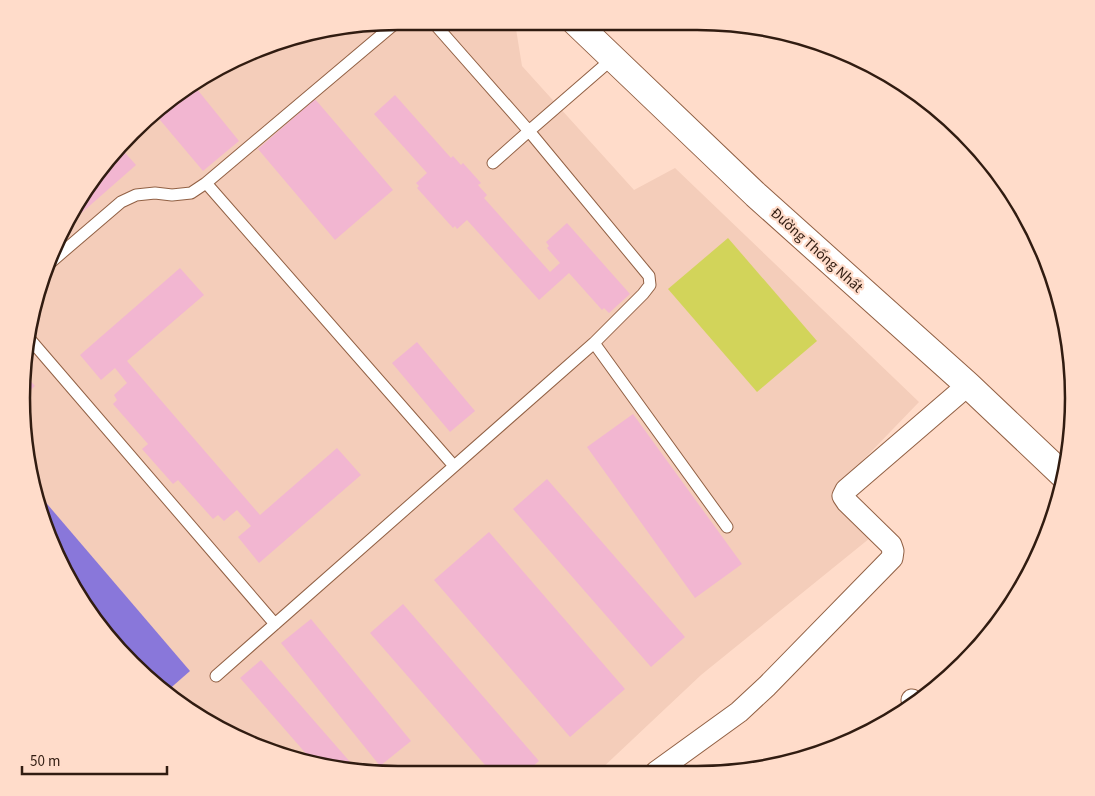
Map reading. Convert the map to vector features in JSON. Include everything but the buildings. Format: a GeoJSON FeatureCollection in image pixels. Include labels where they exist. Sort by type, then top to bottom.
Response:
{"type":"FeatureCollection","features":[{"type":"Feature","properties":{"kind":"street","name":"Đường Thống Nhất"},"geometry":{"type":"LineString","coordinates":[[583,30],[756,195],[968,385],[1058,470]]}},
{"type":"Feature","properties":{"kind":"street"},"geometry":{"type":"LineString","coordinates":[[664,766],[739,712],[767,686],[892,558],[893,551],[891,545],[846,502],[843,496],[846,490],[968,385]]}},
{"type":"Feature","properties":{"kind":"lane"},"geometry":{"type":"LineString","coordinates":[[59,255],[121,202],[136,195],[191,193],[387,30]]}},
{"type":"Feature","properties":{"kind":"lane"},"geometry":{"type":"LineString","coordinates":[[216,676],[594,343],[650,285],[649,276],[529,131],[440,30]]}},
{"type":"Feature","properties":{"kind":"lane"},"geometry":{"type":"LineString","coordinates":[[493,163],[612,59]]}},
{"type":"Feature","properties":{"kind":"lane"},"geometry":{"type":"LineString","coordinates":[[206,182],[454,466]]}},
{"type":"Feature","properties":{"kind":"lane"},"geometry":{"type":"LineString","coordinates":[[594,343],[727,527]]}},
{"type":"Feature","properties":{"kind":"lane"},"geometry":{"type":"LineString","coordinates":[[34,345],[276,624]]}},
{"type":"Feature","properties":{"kind":"shaded area"},"geometry":{"type":"Polygon","coordinates":[[[398,30],[516,30],[522,66],[634,190],[675,168],[919,402],[840,484],[870,538],[701,675],[604,766],[398,766],[350,763],[326,759],[257,738],[214,717],[155,675],[121,641],[106,622],[79,582],[68,561],[58,539],[43,493],[37,470],[31,422],[30,398],[33,350],[37,326],[50,280],[58,257],[79,214],[121,155],[155,121],[194,92],[235,68],[280,50],[326,37],[350,33],[398,30]]]}},
{"type":"Feature","properties":{"kind":"shaded area"},"geometry":{"type":"Polygon","coordinates":[[[728,238],[817,341],[757,392],[668,289],[728,238]]]}},
{"type":"Feature","properties":{"kind":"shaded area"},"geometry":{"type":"Polygon","coordinates":[[[46,503],[190,671],[171,688],[155,675],[121,641],[79,582],[58,539],[46,503]]]}}]}
